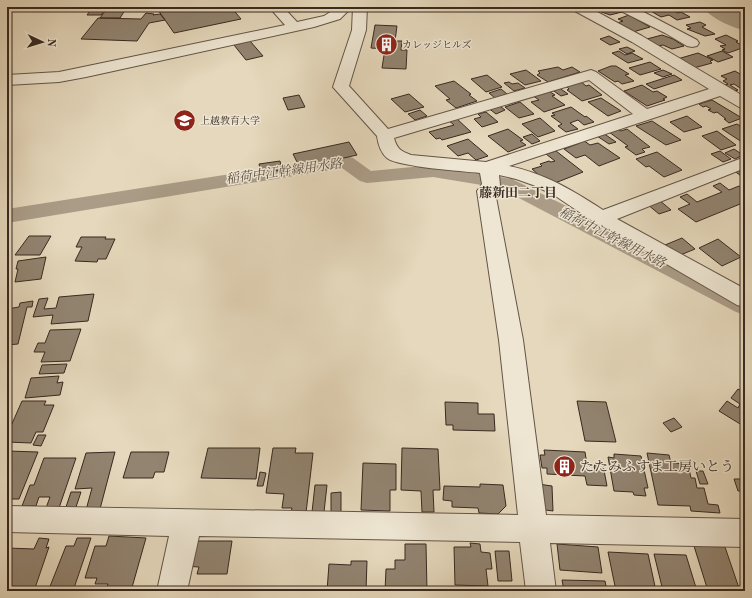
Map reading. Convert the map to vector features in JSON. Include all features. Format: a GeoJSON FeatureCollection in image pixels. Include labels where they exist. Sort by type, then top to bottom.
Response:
{"type":"FeatureCollection","features":[{"type":"Feature","properties":{"kind":"street"},"geometry":{"type":"LineString","coordinates":[[276,7],[294,27]]}},
{"type":"Feature","properties":{"kind":"street"},"geometry":{"type":"LineString","coordinates":[[7,80],[59,77],[86,72],[294,27],[336,16],[343,11],[345,7]]}},
{"type":"Feature","properties":{"kind":"street"},"geometry":{"type":"LineString","coordinates":[[360,7],[359,30],[341,87],[386,135],[387,145],[394,155],[409,160],[489,168],[520,174],[540,181],[561,191],[602,218],[745,299]]}},
{"type":"Feature","properties":{"kind":"street"},"geometry":{"type":"LineString","coordinates":[[578,7],[637,39],[745,104]]}},
{"type":"Feature","properties":{"kind":"street"},"geometry":{"type":"LineString","coordinates":[[624,7],[692,43]]}},
{"type":"Feature","properties":{"kind":"street"},"geometry":{"type":"LineString","coordinates":[[637,39],[670,30]]}},
{"type":"Feature","properties":{"kind":"street"},"geometry":{"type":"LineString","coordinates":[[386,135],[591,75],[646,116]]}},
{"type":"Feature","properties":{"kind":"street"},"geometry":{"type":"LineString","coordinates":[[489,168],[722,90]]}},
{"type":"Feature","properties":{"kind":"street"},"geometry":{"type":"LineString","coordinates":[[602,218],[745,162]]}},
{"type":"Feature","properties":{"kind":"street"},"geometry":{"type":"LineString","coordinates":[[489,168],[491,185],[486,191],[511,340],[540,591]]}},
{"type":"Feature","properties":{"kind":"street"},"geometry":{"type":"LineString","coordinates":[[7,519],[745,533]]}},
{"type":"Feature","properties":{"kind":"street"},"geometry":{"type":"LineString","coordinates":[[172,591],[187,522]]}},
{"type":"Feature","properties":{"kind":"building"},"geometry":{"type":"Polygon","coordinates":[[[93,7],[107,7],[101,15],[87,15],[93,7]]]}},
{"type":"Feature","properties":{"kind":"building"},"geometry":{"type":"Polygon","coordinates":[[[108,7],[127,7],[120,18],[100,18],[108,7]]]}},
{"type":"Feature","properties":{"kind":"building"},"geometry":{"type":"Polygon","coordinates":[[[156,7],[231,7],[241,19],[174,33],[156,7]]]}},
{"type":"Feature","properties":{"kind":"building"},"geometry":{"type":"Polygon","coordinates":[[[615,7],[622,12],[610,15],[599,11],[595,12],[588,8],[615,7]]]}},
{"type":"Feature","properties":{"kind":"building"},"geometry":{"type":"Polygon","coordinates":[[[667,7],[678,13],[681,12],[690,17],[677,20],[669,15],[661,17],[649,10],[667,7]]]}},
{"type":"Feature","properties":{"kind":"building"},"geometry":{"type":"Polygon","coordinates":[[[146,13],[154,14],[153,15],[160,14],[165,20],[149,23],[137,41],[81,39],[98,18],[141,19],[146,13]]]}},
{"type":"Feature","properties":{"kind":"building"},"geometry":{"type":"Polygon","coordinates":[[[629,15],[650,27],[633,32],[617,23],[623,21],[618,19],[629,15]]]}},
{"type":"Feature","properties":{"kind":"building"},"geometry":{"type":"Polygon","coordinates":[[[700,22],[706,25],[702,27],[715,34],[705,36],[687,29],[691,28],[686,25],[700,22]]]}},
{"type":"Feature","properties":{"kind":"building","name":"カレッジヒルズ"},"geometry":{"type":"Polygon","coordinates":[[[375,25],[397,26],[395,41],[402,41],[401,50],[407,50],[406,69],[382,68],[385,49],[371,48],[375,25]]]}},
{"type":"Feature","properties":{"kind":"building"},"geometry":{"type":"Polygon","coordinates":[[[662,35],[673,39],[684,46],[672,49],[663,45],[654,47],[643,40],[662,35]]]}},
{"type":"Feature","properties":{"kind":"building"},"geometry":{"type":"Polygon","coordinates":[[[726,35],[738,41],[736,42],[745,47],[728,53],[722,50],[725,49],[720,46],[726,45],[715,39],[726,35]]]}},
{"type":"Feature","properties":{"kind":"building"},"geometry":{"type":"Polygon","coordinates":[[[609,36],[620,42],[610,45],[600,39],[609,36]]]}},
{"type":"Feature","properties":{"kind":"building"},"geometry":{"type":"Polygon","coordinates":[[[250,41],[263,56],[246,60],[234,45],[250,41]]]}},
{"type":"Feature","properties":{"kind":"building"},"geometry":{"type":"Polygon","coordinates":[[[627,47],[635,51],[627,54],[619,49],[627,47]]]}},
{"type":"Feature","properties":{"kind":"building"},"geometry":{"type":"Polygon","coordinates":[[[619,51],[625,55],[632,53],[643,59],[628,63],[612,53],[619,51]]]}},
{"type":"Feature","properties":{"kind":"building"},"geometry":{"type":"Polygon","coordinates":[[[722,51],[733,57],[718,62],[707,56],[722,51]]]}},
{"type":"Feature","properties":{"kind":"building"},"geometry":{"type":"Polygon","coordinates":[[[698,53],[713,60],[710,61],[712,63],[690,69],[674,60],[698,53]]]}},
{"type":"Feature","properties":{"kind":"building"},"geometry":{"type":"Polygon","coordinates":[[[650,62],[661,69],[640,75],[629,68],[650,62]]]}},
{"type":"Feature","properties":{"kind":"building"},"geometry":{"type":"Polygon","coordinates":[[[611,66],[616,66],[629,74],[625,75],[634,81],[622,84],[618,81],[615,82],[598,71],[611,66]]]}},
{"type":"Feature","properties":{"kind":"building"},"geometry":{"type":"Polygon","coordinates":[[[558,67],[563,70],[572,67],[580,72],[548,82],[537,75],[540,73],[538,71],[558,67]]]}},
{"type":"Feature","properties":{"kind":"building"},"geometry":{"type":"Polygon","coordinates":[[[526,70],[541,81],[525,85],[510,74],[526,70]]]}},
{"type":"Feature","properties":{"kind":"building"},"geometry":{"type":"Polygon","coordinates":[[[663,70],[672,74],[663,77],[654,73],[663,70]]]}},
{"type":"Feature","properties":{"kind":"building"},"geometry":{"type":"Polygon","coordinates":[[[735,71],[745,77],[745,86],[740,88],[734,84],[730,85],[738,90],[729,93],[719,87],[728,84],[723,81],[727,79],[721,76],[735,71]]]}},
{"type":"Feature","properties":{"kind":"building"},"geometry":{"type":"Polygon","coordinates":[[[487,75],[502,87],[486,92],[471,79],[487,75]]]}},
{"type":"Feature","properties":{"kind":"building"},"geometry":{"type":"Polygon","coordinates":[[[674,75],[682,80],[654,89],[646,84],[674,75]]]}},
{"type":"Feature","properties":{"kind":"building"},"geometry":{"type":"Polygon","coordinates":[[[454,81],[471,94],[469,95],[477,101],[456,108],[446,100],[450,99],[435,86],[454,81]]]}},
{"type":"Feature","properties":{"kind":"building"},"geometry":{"type":"Polygon","coordinates":[[[580,81],[586,86],[589,85],[602,95],[582,101],[567,90],[569,89],[565,85],[580,81]]]}},
{"type":"Feature","properties":{"kind":"building"},"geometry":{"type":"Polygon","coordinates":[[[509,82],[512,84],[518,83],[525,88],[514,91],[504,83],[509,82]]]}},
{"type":"Feature","properties":{"kind":"building"},"geometry":{"type":"Polygon","coordinates":[[[642,85],[653,92],[657,91],[667,97],[663,99],[665,100],[647,106],[624,91],[642,85]]]}},
{"type":"Feature","properties":{"kind":"building"},"geometry":{"type":"Polygon","coordinates":[[[558,87],[568,94],[561,96],[551,89],[558,87]]]}},
{"type":"Feature","properties":{"kind":"building"},"geometry":{"type":"Polygon","coordinates":[[[501,89],[507,94],[495,98],[489,93],[501,89]]]}},
{"type":"Feature","properties":{"kind":"building"},"geometry":{"type":"Polygon","coordinates":[[[547,90],[555,95],[552,96],[565,105],[544,112],[531,102],[539,100],[532,95],[547,90]]]}},
{"type":"Feature","properties":{"kind":"building"},"geometry":{"type":"Polygon","coordinates":[[[409,94],[424,107],[405,112],[391,99],[409,94]]]}},
{"type":"Feature","properties":{"kind":"building"},"geometry":{"type":"Polygon","coordinates":[[[299,95],[305,107],[288,110],[283,98],[299,95]]]}},
{"type":"Feature","properties":{"kind":"building"},"geometry":{"type":"Polygon","coordinates":[[[601,98],[621,111],[608,116],[588,102],[601,98]]]}},
{"type":"Feature","properties":{"kind":"building"},"geometry":{"type":"Polygon","coordinates":[[[712,100],[742,118],[729,123],[717,112],[714,113],[708,110],[711,109],[706,106],[703,107],[699,104],[712,100]]]}},
{"type":"Feature","properties":{"kind":"building"},"geometry":{"type":"Polygon","coordinates":[[[520,102],[534,114],[519,118],[505,107],[520,102]]]}},
{"type":"Feature","properties":{"kind":"building"},"geometry":{"type":"Polygon","coordinates":[[[497,104],[505,110],[496,114],[487,107],[497,104]]]}},
{"type":"Feature","properties":{"kind":"building"},"geometry":{"type":"Polygon","coordinates":[[[571,107],[594,122],[584,125],[578,120],[570,123],[578,129],[566,132],[558,126],[562,124],[551,116],[555,115],[552,113],[571,107]]]}},
{"type":"Feature","properties":{"kind":"building"},"geometry":{"type":"Polygon","coordinates":[[[420,110],[427,116],[415,120],[408,114],[420,110]]]}},
{"type":"Feature","properties":{"kind":"building"},"geometry":{"type":"Polygon","coordinates":[[[486,112],[498,122],[482,127],[474,119],[481,117],[478,114],[486,112]]]}},
{"type":"Feature","properties":{"kind":"building"},"geometry":{"type":"Polygon","coordinates":[[[687,116],[702,127],[684,132],[670,122],[687,116]]]}},
{"type":"Feature","properties":{"kind":"building"},"geometry":{"type":"Polygon","coordinates":[[[456,118],[471,132],[442,140],[440,138],[436,139],[429,132],[454,125],[448,120],[456,118]]]}},
{"type":"Feature","properties":{"kind":"building"},"geometry":{"type":"Polygon","coordinates":[[[540,118],[555,131],[538,137],[522,124],[540,118]]]}},
{"type":"Feature","properties":{"kind":"building"},"geometry":{"type":"Polygon","coordinates":[[[652,121],[681,140],[666,145],[636,126],[652,121]]]}},
{"type":"Feature","properties":{"kind":"building"},"geometry":{"type":"Polygon","coordinates":[[[737,124],[745,129],[745,144],[722,129],[737,124]]]}},
{"type":"Feature","properties":{"kind":"building"},"geometry":{"type":"Polygon","coordinates":[[[508,129],[523,140],[520,141],[526,145],[508,152],[488,136],[508,129]]]}},
{"type":"Feature","properties":{"kind":"building"},"geometry":{"type":"Polygon","coordinates":[[[617,129],[621,131],[627,129],[650,147],[642,149],[645,152],[636,155],[625,147],[628,146],[609,132],[617,129]]]}},
{"type":"Feature","properties":{"kind":"building"},"geometry":{"type":"Polygon","coordinates":[[[717,131],[736,145],[721,150],[702,136],[717,131]]]}},
{"type":"Feature","properties":{"kind":"building"},"geometry":{"type":"Polygon","coordinates":[[[603,133],[616,142],[609,144],[597,136],[603,133]]]}},
{"type":"Feature","properties":{"kind":"building"},"geometry":{"type":"Polygon","coordinates":[[[532,134],[540,141],[532,144],[523,137],[532,134]]]}},
{"type":"Feature","properties":{"kind":"building"},"geometry":{"type":"Polygon","coordinates":[[[468,139],[488,156],[476,160],[468,153],[458,156],[447,146],[468,139]]]}},
{"type":"Feature","properties":{"kind":"building"},"geometry":{"type":"Polygon","coordinates":[[[583,140],[590,145],[598,143],[620,158],[599,166],[585,155],[576,158],[564,149],[580,143],[578,141],[583,140]]]}},
{"type":"Feature","properties":{"kind":"building"},"geometry":{"type":"Polygon","coordinates":[[[349,142],[357,155],[300,168],[293,154],[349,142]]]}},
{"type":"Feature","properties":{"kind":"building"},"geometry":{"type":"Polygon","coordinates":[[[734,149],[743,155],[735,159],[725,153],[734,149]]]}},
{"type":"Feature","properties":{"kind":"building"},"geometry":{"type":"Polygon","coordinates":[[[556,151],[583,172],[550,185],[532,169],[542,166],[540,164],[555,161],[546,154],[556,151]]]}},
{"type":"Feature","properties":{"kind":"building"},"geometry":{"type":"Polygon","coordinates":[[[720,151],[731,159],[723,162],[711,154],[720,151]]]}},
{"type":"Feature","properties":{"kind":"building"},"geometry":{"type":"Polygon","coordinates":[[[657,152],[682,170],[664,177],[649,166],[646,167],[636,159],[657,152]]]}},
{"type":"Feature","properties":{"kind":"building"},"geometry":{"type":"Polygon","coordinates":[[[280,161],[282,170],[261,173],[259,164],[280,161]]]}},
{"type":"Feature","properties":{"kind":"building"},"geometry":{"type":"Polygon","coordinates":[[[745,166],[744,178],[733,170],[745,166]]]}},
{"type":"Feature","properties":{"kind":"building"},"geometry":{"type":"Polygon","coordinates":[[[720,183],[729,190],[739,186],[745,190],[745,202],[696,222],[678,209],[690,204],[680,197],[687,194],[697,202],[722,192],[713,186],[720,183]]]}},
{"type":"Feature","properties":{"kind":"building"},"geometry":{"type":"Polygon","coordinates":[[[659,200],[671,210],[659,214],[647,204],[659,200]]]}},
{"type":"Feature","properties":{"kind":"building"},"geometry":{"type":"Polygon","coordinates":[[[29,236],[51,236],[40,255],[15,255],[29,236]]]}},
{"type":"Feature","properties":{"kind":"building"},"geometry":{"type":"Polygon","coordinates":[[[81,237],[106,237],[105,239],[115,239],[106,259],[98,259],[97,262],[75,261],[82,247],[76,247],[81,237]]]}},
{"type":"Feature","properties":{"kind":"building"},"geometry":{"type":"Polygon","coordinates":[[[682,238],[695,249],[678,256],[665,245],[682,238]]]}},
{"type":"Feature","properties":{"kind":"building"},"geometry":{"type":"Polygon","coordinates":[[[718,239],[741,257],[722,266],[699,248],[718,239]]]}},
{"type":"Feature","properties":{"kind":"building"},"geometry":{"type":"Polygon","coordinates":[[[46,257],[41,279],[15,282],[18,261],[46,257]]]}},
{"type":"Feature","properties":{"kind":"building"},"geometry":{"type":"Polygon","coordinates":[[[94,294],[88,321],[51,324],[53,315],[33,317],[39,299],[48,298],[44,309],[56,308],[59,297],[94,294]]]}},
{"type":"Feature","properties":{"kind":"building"},"geometry":{"type":"Polygon","coordinates":[[[33,301],[32,307],[27,307],[18,344],[7,345],[7,309],[19,307],[20,303],[33,301]]]}},
{"type":"Feature","properties":{"kind":"building"},"geometry":{"type":"Polygon","coordinates":[[[81,329],[70,361],[41,362],[45,352],[34,352],[38,343],[45,343],[50,330],[81,329]]]}},
{"type":"Feature","properties":{"kind":"building"},"geometry":{"type":"Polygon","coordinates":[[[67,364],[64,373],[39,374],[42,365],[67,364]]]}},
{"type":"Feature","properties":{"kind":"building"},"geometry":{"type":"Polygon","coordinates":[[[59,376],[57,383],[63,382],[60,395],[25,398],[31,378],[59,376]]]}},
{"type":"Feature","properties":{"kind":"building"},"geometry":{"type":"Polygon","coordinates":[[[738,389],[745,393],[745,427],[719,411],[727,401],[738,408],[740,404],[731,398],[738,389]]]}},
{"type":"Feature","properties":{"kind":"building"},"geometry":{"type":"Polygon","coordinates":[[[22,401],[46,401],[44,405],[54,405],[43,432],[36,432],[31,443],[7,442],[7,435],[22,401]]]}},
{"type":"Feature","properties":{"kind":"building"},"geometry":{"type":"Polygon","coordinates":[[[577,401],[606,402],[616,442],[585,441],[577,401]]]}},
{"type":"Feature","properties":{"kind":"building"},"geometry":{"type":"Polygon","coordinates":[[[445,402],[478,403],[478,414],[494,414],[495,431],[453,430],[453,425],[446,425],[445,402]]]}},
{"type":"Feature","properties":{"kind":"building"},"geometry":{"type":"Polygon","coordinates":[[[674,418],[682,427],[671,432],[663,423],[674,418]]]}},
{"type":"Feature","properties":{"kind":"building"},"geometry":{"type":"Polygon","coordinates":[[[38,435],[46,435],[41,446],[33,445],[38,435]]]}},
{"type":"Feature","properties":{"kind":"building"},"geometry":{"type":"Polygon","coordinates":[[[208,448],[260,448],[256,479],[201,478],[208,448]]]}},
{"type":"Feature","properties":{"kind":"building"},"geometry":{"type":"Polygon","coordinates":[[[273,448],[296,448],[295,453],[313,453],[306,513],[291,512],[292,508],[282,508],[284,494],[266,493],[273,448]]]}},
{"type":"Feature","properties":{"kind":"building"},"geometry":{"type":"Polygon","coordinates":[[[402,448],[438,449],[440,490],[433,490],[434,512],[422,512],[421,491],[401,490],[402,448]]]}},
{"type":"Feature","properties":{"kind":"building","name":"たたみふすま工房いとう"},"geometry":{"type":"Polygon","coordinates":[[[544,450],[585,452],[588,471],[595,471],[594,465],[603,465],[607,486],[587,485],[585,476],[547,474],[547,468],[542,468],[540,455],[545,455],[544,450]]]}},
{"type":"Feature","properties":{"kind":"building"},"geometry":{"type":"Polygon","coordinates":[[[7,451],[38,452],[19,499],[7,499],[7,451]]]}},
{"type":"Feature","properties":{"kind":"building"},"geometry":{"type":"Polygon","coordinates":[[[115,452],[100,509],[86,510],[92,488],[75,489],[86,453],[115,452]]]}},
{"type":"Feature","properties":{"kind":"building"},"geometry":{"type":"Polygon","coordinates":[[[131,452],[169,452],[164,472],[155,472],[153,478],[123,478],[131,452]]]}},
{"type":"Feature","properties":{"kind":"building"},"geometry":{"type":"Polygon","coordinates":[[[647,453],[669,455],[671,463],[688,464],[691,478],[695,478],[697,488],[704,488],[708,504],[718,505],[720,513],[691,511],[690,506],[658,505],[647,453]]]}},
{"type":"Feature","properties":{"kind":"building"},"geometry":{"type":"Polygon","coordinates":[[[614,454],[641,456],[648,488],[644,488],[646,496],[634,495],[633,492],[614,491],[608,457],[614,458],[614,454]]]}},
{"type":"Feature","properties":{"kind":"building"},"geometry":{"type":"Polygon","coordinates":[[[44,458],[76,458],[59,508],[46,508],[50,497],[39,497],[36,506],[22,506],[30,485],[34,485],[44,458]]]}},
{"type":"Feature","properties":{"kind":"building"},"geometry":{"type":"Polygon","coordinates":[[[363,463],[396,464],[396,490],[390,490],[390,511],[361,510],[363,463]]]}},
{"type":"Feature","properties":{"kind":"building"},"geometry":{"type":"Polygon","coordinates":[[[696,471],[703,471],[708,484],[700,484],[696,471]]]}},
{"type":"Feature","properties":{"kind":"building"},"geometry":{"type":"Polygon","coordinates":[[[260,472],[266,473],[263,486],[257,486],[260,472]]]}},
{"type":"Feature","properties":{"kind":"building"},"geometry":{"type":"Polygon","coordinates":[[[734,479],[741,479],[745,491],[738,491],[734,479]]]}},
{"type":"Feature","properties":{"kind":"building"},"geometry":{"type":"Polygon","coordinates":[[[480,484],[503,485],[506,506],[498,514],[479,513],[478,508],[452,507],[452,501],[443,500],[444,486],[480,487],[480,484]]]}},
{"type":"Feature","properties":{"kind":"building"},"geometry":{"type":"Polygon","coordinates":[[[538,484],[552,486],[553,511],[538,509],[538,484]]]}},
{"type":"Feature","properties":{"kind":"building"},"geometry":{"type":"Polygon","coordinates":[[[315,485],[327,485],[324,512],[312,512],[315,485]]]}},
{"type":"Feature","properties":{"kind":"building"},"geometry":{"type":"Polygon","coordinates":[[[71,492],[81,492],[75,510],[65,510],[71,492]]]}},
{"type":"Feature","properties":{"kind":"building"},"geometry":{"type":"Polygon","coordinates":[[[341,492],[341,514],[331,514],[331,493],[341,492]]]}},
{"type":"Feature","properties":{"kind":"building"},"geometry":{"type":"Polygon","coordinates":[[[109,536],[146,538],[131,591],[106,591],[108,584],[95,584],[97,578],[85,578],[95,546],[106,546],[109,536]]]}},
{"type":"Feature","properties":{"kind":"building"},"geometry":{"type":"Polygon","coordinates":[[[39,538],[49,539],[46,548],[49,547],[34,591],[7,591],[7,548],[34,549],[39,538]]]}},
{"type":"Feature","properties":{"kind":"building"},"geometry":{"type":"Polygon","coordinates":[[[77,538],[91,538],[73,591],[49,589],[66,546],[74,546],[77,538]]]}},
{"type":"Feature","properties":{"kind":"building"},"geometry":{"type":"Polygon","coordinates":[[[188,541],[232,541],[227,574],[197,574],[199,567],[183,566],[188,541]]]}},
{"type":"Feature","properties":{"kind":"building"},"geometry":{"type":"Polygon","coordinates":[[[470,543],[480,544],[481,552],[490,553],[492,569],[486,569],[488,586],[455,585],[454,547],[471,547],[470,543]]]}},
{"type":"Feature","properties":{"kind":"building"},"geometry":{"type":"Polygon","coordinates":[[[405,544],[426,544],[427,591],[385,591],[386,569],[395,569],[395,560],[405,560],[405,544]]]}},
{"type":"Feature","properties":{"kind":"building"},"geometry":{"type":"Polygon","coordinates":[[[557,544],[598,547],[602,573],[560,570],[557,544]]]}},
{"type":"Feature","properties":{"kind":"building"},"geometry":{"type":"Polygon","coordinates":[[[694,546],[725,547],[740,591],[708,591],[694,546]]]}},
{"type":"Feature","properties":{"kind":"building"},"geometry":{"type":"Polygon","coordinates":[[[495,551],[509,551],[512,581],[498,581],[495,551]]]}},
{"type":"Feature","properties":{"kind":"building"},"geometry":{"type":"Polygon","coordinates":[[[608,552],[648,554],[656,591],[616,591],[608,552]]]}},
{"type":"Feature","properties":{"kind":"building"},"geometry":{"type":"Polygon","coordinates":[[[654,554],[686,555],[697,591],[663,591],[654,554]]]}},
{"type":"Feature","properties":{"kind":"building"},"geometry":{"type":"Polygon","coordinates":[[[351,561],[367,561],[366,591],[327,591],[329,564],[351,565],[351,561]]]}},
{"type":"Feature","properties":{"kind":"building"},"geometry":{"type":"Polygon","coordinates":[[[562,580],[605,581],[607,591],[564,591],[562,580]]]}},
{"type":"Feature","properties":{"kind":"waterway"},"geometry":{"type":"LineString","coordinates":[[715,7],[745,23]]}},
{"type":"Feature","properties":{"kind":"waterway","name":"稲荷中江幹線用水路"},"geometry":{"type":"LineString","coordinates":[[7,216],[346,162],[367,177],[433,171],[505,183],[745,306]]}},
{"type":"Feature","properties":{"kind":"place","name":"カレッジヒルズ"},"geometry":{"type":"Point","coordinates":[386,45]}},
{"type":"Feature","properties":{"kind":"place","name":"上越教育大学"},"geometry":{"type":"Point","coordinates":[184,121]}},
{"type":"Feature","properties":{"kind":"place","name":"たたみふすま工房いとう"},"geometry":{"type":"Point","coordinates":[564,467]}},
{"type":"Feature","properties":{"kind":"district","name":"藤新田二丁目"},"geometry":{"type":"Point","coordinates":[518,193]}}]}
